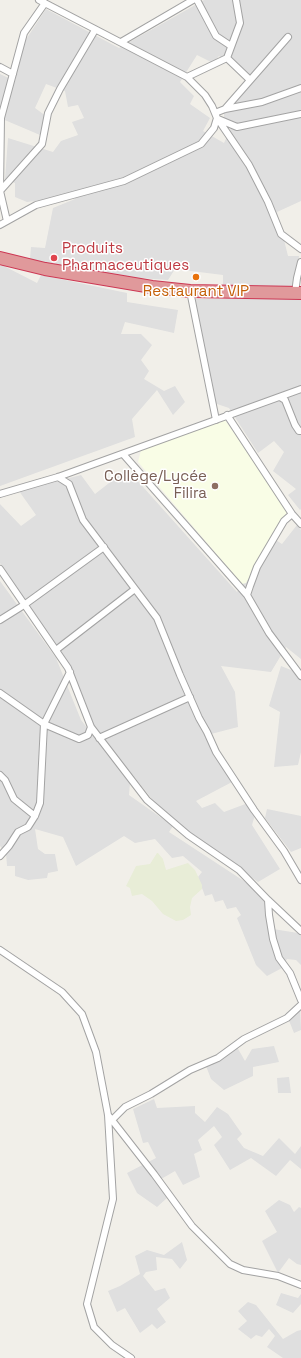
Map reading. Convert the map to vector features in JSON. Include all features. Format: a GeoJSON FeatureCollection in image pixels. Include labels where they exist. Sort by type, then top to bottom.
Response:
{"type":"FeatureCollection","features":[{"type":"Feature","properties":{"kind":"highway"},"geometry":{"type":"LineString","coordinates":[[0,258],[45,269],[126,283],[190,291],[298,293]]}},
{"type":"Feature","properties":{"kind":"street"},"geometry":{"type":"LineString","coordinates":[[121,42],[194,0]]}},
{"type":"Feature","properties":{"kind":"street"},"geometry":{"type":"LineString","coordinates":[[197,0],[216,36],[231,46]]}},
{"type":"Feature","properties":{"kind":"street"},"geometry":{"type":"LineString","coordinates":[[187,77],[227,58],[240,23],[236,0]]}},
{"type":"Feature","properties":{"kind":"street"},"geometry":{"type":"LineString","coordinates":[[7,221],[0,191],[1,118],[24,33],[42,2],[187,77],[205,95],[216,115],[249,165],[268,202],[281,234],[301,249]]}},
{"type":"Feature","properties":{"kind":"street"},"geometry":{"type":"LineString","coordinates":[[0,191],[42,144],[48,113],[60,89],[95,30]]}},
{"type":"Feature","properties":{"kind":"street"},"geometry":{"type":"LineString","coordinates":[[0,225],[36,205],[124,181],[201,144],[214,128],[216,115],[225,109],[288,37]]}},
{"type":"Feature","properties":{"kind":"street"},"geometry":{"type":"LineString","coordinates":[[227,58],[250,80]]}},
{"type":"Feature","properties":{"kind":"street"},"geometry":{"type":"LineString","coordinates":[[0,67],[13,74]]}},
{"type":"Feature","properties":{"kind":"street"},"geometry":{"type":"LineString","coordinates":[[225,109],[262,102],[301,88]]}},
{"type":"Feature","properties":{"kind":"street"},"geometry":{"type":"LineString","coordinates":[[216,115],[237,127],[301,114]]}},
{"type":"Feature","properties":{"kind":"street"},"geometry":{"type":"LineString","coordinates":[[298,293],[297,278],[301,262]]}},
{"type":"Feature","properties":{"kind":"street"},"geometry":{"type":"LineString","coordinates":[[190,291],[216,420]]}},
{"type":"Feature","properties":{"kind":"street"},"geometry":{"type":"LineString","coordinates":[[0,494],[123,454],[301,389]]}},
{"type":"Feature","properties":{"kind":"street"},"geometry":{"type":"LineString","coordinates":[[280,397],[285,400],[295,425],[299,431],[301,431]]}},
{"type":"Feature","properties":{"kind":"street"},"geometry":{"type":"LineString","coordinates":[[227,415],[292,514],[301,524]]}},
{"type":"Feature","properties":{"kind":"street"},"geometry":{"type":"LineString","coordinates":[[123,454],[248,595],[269,633],[299,666],[301,676]]}},
{"type":"Feature","properties":{"kind":"street"},"geometry":{"type":"LineString","coordinates":[[58,476],[69,484],[83,520],[158,618],[190,698],[199,718],[208,732],[216,752],[254,810],[284,851],[301,880]]}},
{"type":"Feature","properties":{"kind":"street"},"geometry":{"type":"LineString","coordinates":[[248,595],[260,561],[284,521],[292,514]]}},
{"type":"Feature","properties":{"kind":"street"},"geometry":{"type":"LineString","coordinates":[[0,620],[24,605],[104,547]]}},
{"type":"Feature","properties":{"kind":"street"},"geometry":{"type":"LineString","coordinates":[[0,569],[70,672],[91,727],[147,800],[188,835],[239,870],[301,931]]}},
{"type":"Feature","properties":{"kind":"street"},"geometry":{"type":"LineString","coordinates":[[56,650],[135,589]]}},
{"type":"Feature","properties":{"kind":"street"},"geometry":{"type":"LineString","coordinates":[[0,856],[18,832],[28,827],[35,816],[40,803],[44,724],[70,672]]}},
{"type":"Feature","properties":{"kind":"street"},"geometry":{"type":"LineString","coordinates":[[0,693],[44,724],[78,739],[88,735],[91,727]]}},
{"type":"Feature","properties":{"kind":"street"},"geometry":{"type":"LineString","coordinates":[[100,738],[190,698]]}},
{"type":"Feature","properties":{"kind":"street"},"geometry":{"type":"LineString","coordinates":[[0,775],[5,780],[14,799],[35,816]]}},
{"type":"Feature","properties":{"kind":"street"},"geometry":{"type":"LineString","coordinates":[[268,900],[273,939],[279,958],[290,973],[301,1000]]}},
{"type":"Feature","properties":{"kind":"street"},"geometry":{"type":"LineString","coordinates":[[0,950],[62,992],[82,1014],[96,1052],[110,1118],[113,1199],[87,1304],[94,1327],[112,1345],[131,1358]]}},
{"type":"Feature","properties":{"kind":"street"},"geometry":{"type":"LineString","coordinates":[[110,1118],[125,1107],[151,1094],[190,1070],[218,1058],[244,1039],[287,1018],[301,1005]]}},
{"type":"Feature","properties":{"kind":"street"},"geometry":{"type":"LineString","coordinates":[[110,1118],[192,1226],[230,1264],[243,1270],[278,1276],[301,1285]]}},
{"type":"Feature","properties":{"kind":"shaded area"},"geometry":{"type":"Polygon","coordinates":[[[204,0],[301,0],[301,201],[277,212],[288,256],[299,256],[294,290],[223,288],[223,275],[175,269],[168,280],[99,275],[30,259],[31,247],[45,248],[53,208],[75,199],[75,191],[45,200],[27,202],[15,197],[15,183],[5,179],[8,138],[53,152],[61,141],[78,135],[72,122],[84,118],[78,105],[68,107],[65,91],[46,84],[35,108],[50,119],[40,135],[0,118],[0,74],[15,81],[23,44],[46,9],[119,48],[204,0]],[[197,55],[180,82],[194,96],[190,104],[210,118],[203,131],[224,143],[231,128],[224,125],[224,108],[248,81],[219,56],[213,63],[197,55]]]}},
{"type":"Feature","properties":{"kind":"shaded area"},"geometry":{"type":"Polygon","coordinates":[[[2,265],[37,283],[41,275],[127,293],[127,302],[178,310],[174,333],[125,322],[121,334],[141,334],[152,345],[141,360],[149,371],[144,379],[164,391],[175,386],[185,402],[173,415],[157,390],[132,419],[135,437],[0,486],[0,266],[2,265]]]}},
{"type":"Feature","properties":{"kind":"shaded area"},"geometry":{"type":"Polygon","coordinates":[[[301,298],[300,510],[288,495],[296,489],[273,471],[284,452],[274,441],[258,453],[229,408],[214,403],[188,299],[301,298]]]}},
{"type":"Feature","properties":{"kind":"shaded area","name":"Collège/Lycée Filira"},"geometry":{"type":"Polygon","coordinates":[[[225,420],[288,510],[246,583],[242,584],[138,462],[141,450],[225,420]]]}},
{"type":"Feature","properties":{"kind":"shaded area"},"geometry":{"type":"Polygon","coordinates":[[[127,469],[237,592],[271,537],[282,544],[297,525],[301,530],[301,659],[286,647],[271,672],[221,666],[235,692],[238,727],[211,734],[232,782],[196,801],[202,808],[215,803],[224,812],[248,803],[255,815],[252,825],[280,869],[258,882],[164,814],[91,723],[70,670],[0,563],[0,504],[21,526],[36,515],[19,491],[81,475],[95,494],[127,469]]]}},
{"type":"Feature","properties":{"kind":"shaded area"},"geometry":{"type":"Polygon","coordinates":[[[0,581],[56,658],[81,720],[130,783],[129,795],[173,826],[169,832],[250,885],[264,901],[273,929],[298,933],[301,936],[301,965],[296,960],[287,959],[282,968],[267,976],[256,965],[237,918],[241,915],[236,907],[227,909],[223,900],[215,902],[212,894],[205,896],[198,877],[202,872],[183,856],[172,858],[155,839],[135,843],[124,836],[76,866],[63,837],[35,829],[38,849],[45,854],[55,854],[58,871],[48,873],[47,878],[28,880],[15,876],[15,866],[7,866],[6,853],[0,846],[0,581]]]}},
{"type":"Feature","properties":{"kind":"shaded area"},"geometry":{"type":"Polygon","coordinates":[[[281,666],[301,674],[301,752],[298,765],[274,767],[280,712],[269,706],[281,666]]]}},
{"type":"Feature","properties":{"kind":"shaded area"},"geometry":{"type":"Polygon","coordinates":[[[267,809],[301,816],[301,848],[291,852],[265,818],[267,809]]]}},
{"type":"Feature","properties":{"kind":"shaded area"},"geometry":{"type":"Polygon","coordinates":[[[157,853],[163,859],[166,870],[188,863],[195,870],[202,885],[202,889],[192,898],[190,907],[191,915],[183,920],[176,921],[163,914],[152,901],[142,894],[132,896],[130,888],[126,886],[136,866],[150,864],[157,853]]]}},
{"type":"Feature","properties":{"kind":"shaded area"},"geometry":{"type":"Polygon","coordinates":[[[300,1007],[301,1030],[294,1033],[286,1013],[300,1007]]]}},
{"type":"Feature","properties":{"kind":"shaded area"},"geometry":{"type":"Polygon","coordinates":[[[274,1046],[279,1062],[253,1067],[253,1076],[224,1090],[211,1079],[206,1066],[237,1047],[245,1061],[252,1049],[274,1046]]]}},
{"type":"Feature","properties":{"kind":"shaded area"},"geometry":{"type":"Polygon","coordinates":[[[289,1077],[291,1093],[278,1093],[277,1078],[289,1077]]]}},
{"type":"Feature","properties":{"kind":"shaded area"},"geometry":{"type":"Polygon","coordinates":[[[154,1099],[157,1108],[195,1106],[195,1113],[205,1122],[217,1107],[228,1114],[242,1134],[237,1139],[244,1148],[263,1156],[279,1138],[295,1154],[301,1146],[301,1169],[290,1160],[276,1176],[251,1158],[230,1170],[214,1145],[222,1137],[214,1126],[198,1140],[202,1150],[194,1154],[200,1177],[183,1185],[175,1171],[156,1182],[167,1198],[157,1207],[137,1193],[127,1173],[156,1158],[148,1142],[143,1143],[133,1109],[154,1099]]]}},
{"type":"Feature","properties":{"kind":"shaded area"},"geometry":{"type":"Polygon","coordinates":[[[279,1200],[290,1205],[294,1212],[299,1207],[301,1208],[301,1265],[289,1258],[278,1273],[262,1241],[277,1232],[265,1211],[279,1200]]]}},
{"type":"Feature","properties":{"kind":"shaded area"},"geometry":{"type":"Polygon","coordinates":[[[182,1242],[187,1260],[180,1269],[172,1259],[156,1257],[157,1270],[146,1272],[143,1276],[155,1291],[165,1288],[170,1298],[157,1309],[166,1322],[157,1329],[152,1324],[140,1333],[125,1308],[117,1312],[108,1291],[120,1286],[140,1274],[135,1256],[147,1250],[164,1255],[182,1242]]]}},
{"type":"Feature","properties":{"kind":"shaded area"},"geometry":{"type":"Polygon","coordinates":[[[281,1293],[298,1298],[301,1294],[301,1304],[293,1313],[276,1305],[281,1293]]]}},
{"type":"Feature","properties":{"kind":"shaded area"},"geometry":{"type":"Polygon","coordinates":[[[248,1302],[256,1305],[283,1339],[301,1330],[301,1358],[283,1358],[267,1347],[275,1336],[269,1329],[262,1337],[256,1335],[251,1339],[238,1329],[247,1321],[238,1311],[248,1302]]]}},
{"type":"Feature","properties":{"kind":"place","name":"Produits Pharmaceutiques"},"geometry":{"type":"Point","coordinates":[54,258]}},
{"type":"Feature","properties":{"kind":"place","name":"Restaurant VIP"},"geometry":{"type":"Point","coordinates":[196,277]}},
{"type":"Feature","properties":{"kind":"place","name":"Collège/Lycée Filira"},"geometry":{"type":"Point","coordinates":[215,486]}}]}
